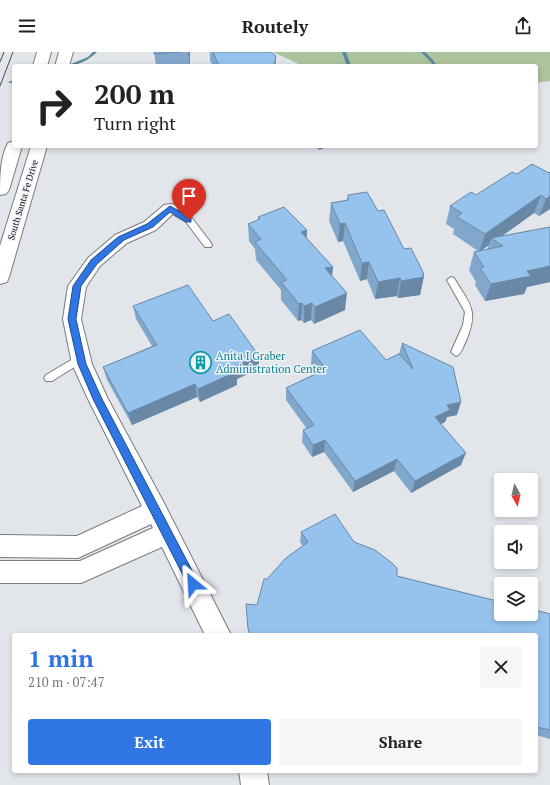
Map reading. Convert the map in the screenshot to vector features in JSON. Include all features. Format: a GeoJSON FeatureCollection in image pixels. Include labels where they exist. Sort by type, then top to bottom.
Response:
{"type":"FeatureCollection","features":[{"type":"Feature","properties":{"kind":"highway"},"geometry":{"type":"LineString","coordinates":[[41,64],[44,52]]}},
{"type":"Feature","properties":{"kind":"highway"},"geometry":{"type":"LineString","coordinates":[[63,64],[66,52]]}},
{"type":"Feature","properties":{"kind":"highway"},"geometry":{"type":"LineString","coordinates":[[0,190],[13,148]]}},
{"type":"Feature","properties":{"kind":"highway","name":"South Santa Fe Drive"},"geometry":{"type":"LineString","coordinates":[[0,277],[38,148]]}},
{"type":"Feature","properties":{"kind":"street"},"geometry":{"type":"LineString","coordinates":[[170,209],[150,226],[121,239],[94,262],[77,286],[72,319],[81,358],[98,399],[156,510],[217,633]]}},
{"type":"Feature","properties":{"kind":"street"},"geometry":{"type":"LineString","coordinates":[[0,546],[78,547],[156,510]]}},
{"type":"Feature","properties":{"kind":"street"},"geometry":{"type":"LineString","coordinates":[[0,572],[82,572],[167,533]]}},
{"type":"Feature","properties":{"kind":"street"},"geometry":{"type":"LineString","coordinates":[[253,773],[255,785]]}},
{"type":"Feature","properties":{"kind":"lane"},"geometry":{"type":"LineString","coordinates":[[170,209],[189,220],[208,245]]}},
{"type":"Feature","properties":{"kind":"lane"},"geometry":{"type":"LineString","coordinates":[[451,280],[469,312],[468,325],[456,352]]}},
{"type":"Feature","properties":{"kind":"lane"},"geometry":{"type":"LineString","coordinates":[[49,378],[81,358]]}},
{"type":"Feature","properties":{"kind":"green space"},"geometry":{"type":"Polygon","coordinates":[[[273,52],[550,52],[550,81],[538,83],[538,64],[299,64],[273,52]]]}},
{"type":"Feature","properties":{"kind":"building"},"geometry":{"type":"Polygon","coordinates":[[[154,52],[181,52],[154,54],[154,52]]]}},
{"type":"Feature","properties":{"kind":"building"},"geometry":{"type":"Polygon","coordinates":[[[213,52],[271,52],[276,56],[274,64],[218,64],[213,52]]]}},
{"type":"Feature","properties":{"kind":"building"},"geometry":{"type":"Polygon","coordinates":[[[532,164],[549,173],[550,172],[550,196],[546,199],[541,195],[485,234],[457,217],[462,213],[450,206],[471,192],[476,195],[512,172],[517,174],[532,164]]]}},
{"type":"Feature","properties":{"kind":"building"},"geometry":{"type":"Polygon","coordinates":[[[367,192],[378,211],[384,210],[404,249],[411,248],[424,274],[422,275],[424,277],[401,281],[400,278],[378,282],[369,262],[362,263],[345,223],[340,224],[331,203],[348,200],[348,195],[367,192]]]}},
{"type":"Feature","properties":{"kind":"building"},"geometry":{"type":"Polygon","coordinates":[[[284,207],[307,230],[301,232],[333,267],[325,268],[347,293],[315,307],[312,303],[304,306],[302,303],[299,304],[281,282],[287,280],[255,242],[261,239],[248,224],[260,219],[258,217],[284,207]]]}},
{"type":"Feature","properties":{"kind":"building"},"geometry":{"type":"Polygon","coordinates":[[[550,227],[550,266],[527,271],[531,276],[491,284],[480,268],[484,267],[474,252],[503,246],[491,238],[550,227]]]}},
{"type":"Feature","properties":{"kind":"building","name":"Anita I Graber Administration Center"},"geometry":{"type":"Polygon","coordinates":[[[188,285],[213,321],[229,314],[259,356],[233,367],[236,372],[198,389],[195,384],[128,413],[103,367],[157,345],[133,306],[188,285]]]}},
{"type":"Feature","properties":{"kind":"building"},"geometry":{"type":"Polygon","coordinates":[[[360,330],[386,360],[399,354],[413,369],[402,343],[453,367],[461,402],[447,405],[450,410],[435,417],[466,453],[415,481],[397,459],[355,481],[325,440],[313,445],[303,430],[314,425],[286,388],[326,369],[312,351],[360,330]]]}},
{"type":"Feature","properties":{"kind":"building"},"geometry":{"type":"Polygon","coordinates":[[[335,514],[354,542],[375,550],[392,563],[397,568],[397,576],[494,600],[494,621],[538,621],[538,611],[550,614],[550,730],[538,727],[538,633],[249,633],[246,604],[257,605],[264,579],[267,579],[286,558],[308,542],[301,532],[335,514]]]}},
{"type":"Feature","properties":{"kind":"waterway"},"geometry":{"type":"LineString","coordinates":[[73,64],[89,58],[95,52]]}},
{"type":"Feature","properties":{"kind":"waterway"},"geometry":{"type":"LineString","coordinates":[[344,52],[348,64]]}},
{"type":"Feature","properties":{"kind":"waterway"},"geometry":{"type":"LineString","coordinates":[[423,52],[434,64]]}},
{"type":"Feature","properties":{"kind":"tram line"},"geometry":{"type":"LineString","coordinates":[[0,62],[4,52]]}},
{"type":"Feature","properties":{"kind":"tram line"},"geometry":{"type":"LineString","coordinates":[[0,86],[13,52]]}},
{"type":"Feature","properties":{"kind":"place","name":"Anita I Graber Administration Center"},"geometry":{"type":"Point","coordinates":[201,362]}},
{"type":"Feature","properties":{"kind":"route"},"geometry":{"type":"LineString","coordinates":[[189,220],[170,209],[150,226],[121,239],[94,262],[77,286],[72,319],[82,364],[98,399],[193,584]]}}]}
